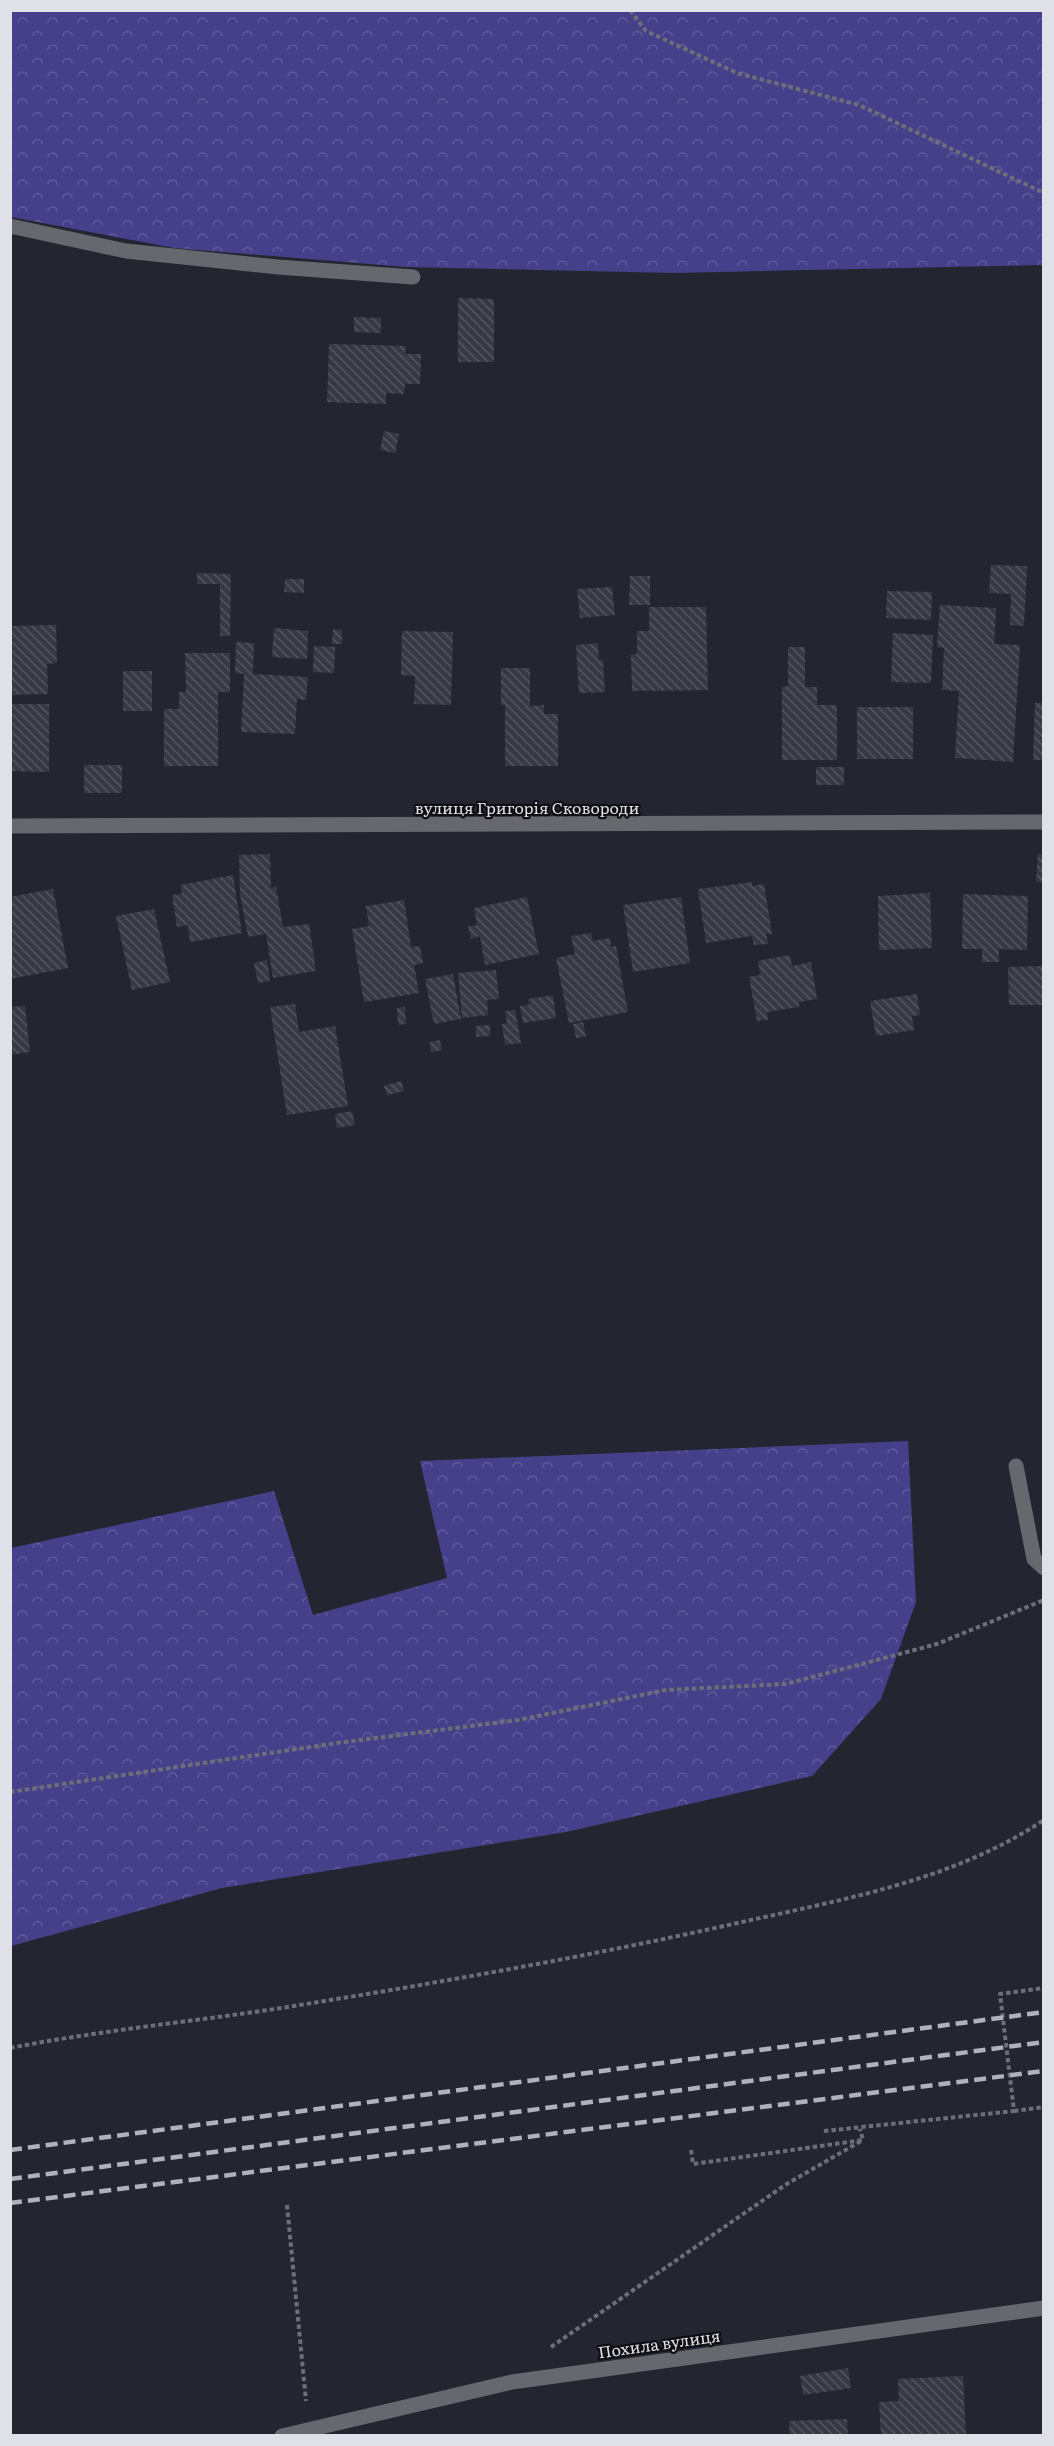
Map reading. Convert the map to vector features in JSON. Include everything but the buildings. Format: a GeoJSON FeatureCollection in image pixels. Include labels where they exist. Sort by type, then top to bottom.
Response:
{"type":"FeatureCollection","features":[{"type":"Feature","properties":{"kind":"street"},"geometry":{"type":"LineString","coordinates":[[10,226],[126,251],[278,267],[413,277]]}},
{"type":"Feature","properties":{"kind":"street","name":"вулиця Григорія Сковороди"},"geometry":{"type":"LineString","coordinates":[[10,826],[1044,822]]}},
{"type":"Feature","properties":{"kind":"street"},"geometry":{"type":"LineString","coordinates":[[1016,1466],[1034,1559],[1044,1568]]}},
{"type":"Feature","properties":{"kind":"street","name":"Похила вулиця"},"geometry":{"type":"LineString","coordinates":[[282,2436],[512,2382],[1044,2308]]}},
{"type":"Feature","properties":{"kind":"path"},"geometry":{"type":"LineString","coordinates":[[630,10],[646,31],[736,73],[859,105],[1044,193]]}},
{"type":"Feature","properties":{"kind":"path"},"geometry":{"type":"LineString","coordinates":[[10,1792],[337,1743],[518,1720],[666,1690],[786,1684],[937,1644],[1044,1600]]}},
{"type":"Feature","properties":{"kind":"path"},"geometry":{"type":"LineString","coordinates":[[10,2048],[513,1969],[727,1925],[886,1889],[955,1866],[1020,1836],[1044,1820]]}},
{"type":"Feature","properties":{"kind":"path"},"geometry":{"type":"LineString","coordinates":[[1014,2111],[1000,1994],[1044,1988]]}},
{"type":"Feature","properties":{"kind":"path"},"geometry":{"type":"LineString","coordinates":[[824,2131],[1044,2107]]}},
{"type":"Feature","properties":{"kind":"path"},"geometry":{"type":"LineString","coordinates":[[860,2128],[863,2140]]}},
{"type":"Feature","properties":{"kind":"path"},"geometry":{"type":"LineString","coordinates":[[691,2150],[693,2164],[863,2140]]}},
{"type":"Feature","properties":{"kind":"path"},"geometry":{"type":"LineString","coordinates":[[548,2348],[785,2185],[863,2140]]}},
{"type":"Feature","properties":{"kind":"path"},"geometry":{"type":"LineString","coordinates":[[287,2205],[309,2429]]}},
{"type":"Feature","properties":{"kind":"green space"},"geometry":{"type":"Polygon","coordinates":[[[10,11],[1043,11],[1043,265],[674,273],[406,267],[174,248],[11,217],[10,11]]]}},
{"type":"Feature","properties":{"kind":"green space"},"geometry":{"type":"Polygon","coordinates":[[[908,1441],[916,1602],[881,1699],[812,1776],[566,1832],[222,1888],[11,1946],[11,1548],[274,1491],[313,1615],[447,1578],[420,1461],[908,1441]]]}},
{"type":"Feature","properties":{"kind":"railway"},"geometry":{"type":"LineString","coordinates":[[10,2150],[1044,2012]]}},
{"type":"Feature","properties":{"kind":"railway"},"geometry":{"type":"LineString","coordinates":[[10,2179],[1044,2042]]}},
{"type":"Feature","properties":{"kind":"railway"},"geometry":{"type":"LineString","coordinates":[[10,2203],[1044,2071]]}}]}
